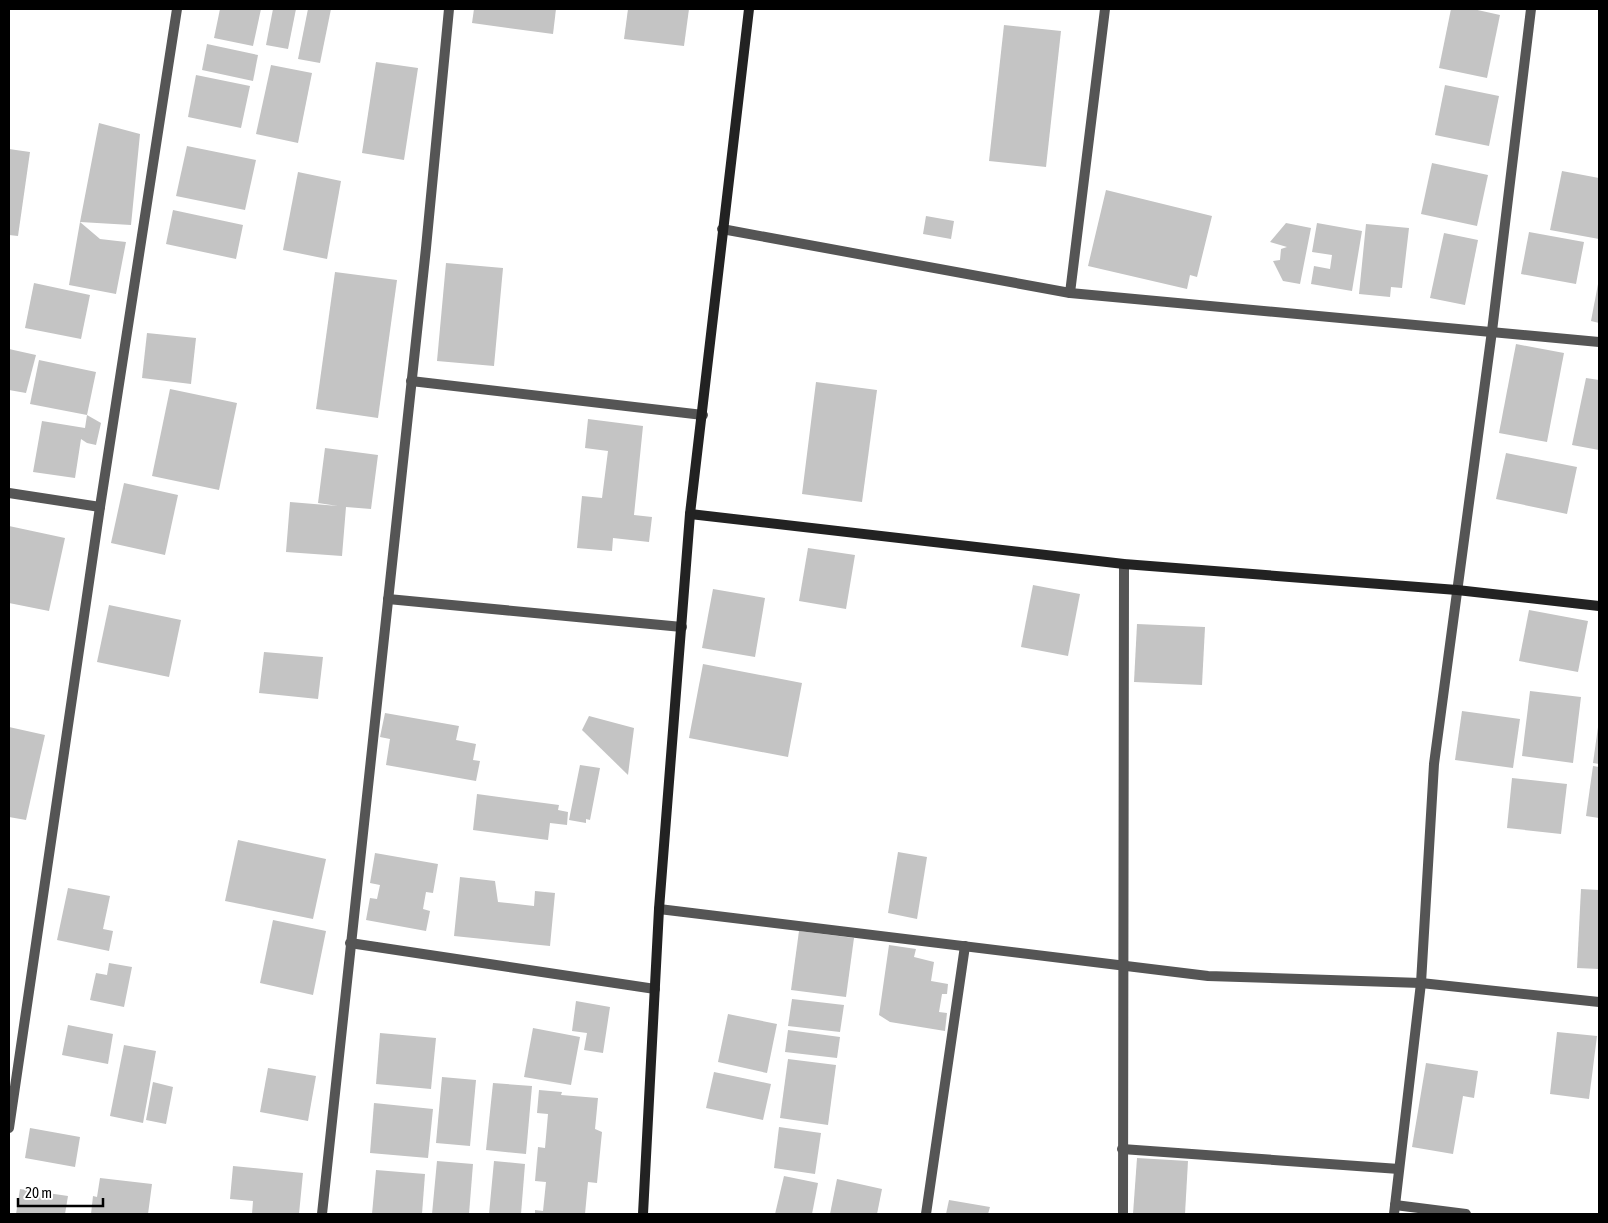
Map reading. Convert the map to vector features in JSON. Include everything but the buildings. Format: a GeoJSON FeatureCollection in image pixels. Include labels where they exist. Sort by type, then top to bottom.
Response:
{"type":"FeatureCollection","features":[{"type":"Feature","properties":{"kind":"street"},"geometry":{"type":"LineString","coordinates":[[9,1128],[100,507],[176,9]]}},
{"type":"Feature","properties":{"kind":"street"},"geometry":{"type":"LineString","coordinates":[[322,1214],[449,9]]}},
{"type":"Feature","properties":{"kind":"street"},"geometry":{"type":"LineString","coordinates":[[643,1214],[659,909],[690,514],[749,9]]}},
{"type":"Feature","properties":{"kind":"street"},"geometry":{"type":"LineString","coordinates":[[1070,293],[1105,9]]}},
{"type":"Feature","properties":{"kind":"street"},"geometry":{"type":"LineString","coordinates":[[1466,1214],[1394,1210],[1421,983],[1434,764],[1492,331],[1532,9]]}},
{"type":"Feature","properties":{"kind":"street"},"geometry":{"type":"LineString","coordinates":[[722,229],[1070,293],[1599,342]]}},
{"type":"Feature","properties":{"kind":"street"},"geometry":{"type":"LineString","coordinates":[[411,381],[703,415]]}},
{"type":"Feature","properties":{"kind":"street"},"geometry":{"type":"LineString","coordinates":[[9,493],[100,507]]}},
{"type":"Feature","properties":{"kind":"street"},"geometry":{"type":"LineString","coordinates":[[690,514],[1124,564],[1457,590],[1599,606]]}},
{"type":"Feature","properties":{"kind":"street"},"geometry":{"type":"LineString","coordinates":[[1123,1214],[1124,564]]}},
{"type":"Feature","properties":{"kind":"street"},"geometry":{"type":"LineString","coordinates":[[388,599],[682,627]]}},
{"type":"Feature","properties":{"kind":"street"},"geometry":{"type":"LineString","coordinates":[[659,909],[1208,976],[1421,983],[1599,1002]]}},
{"type":"Feature","properties":{"kind":"street"},"geometry":{"type":"LineString","coordinates":[[350,943],[655,989]]}},
{"type":"Feature","properties":{"kind":"street"},"geometry":{"type":"LineString","coordinates":[[926,1214],[965,946]]}},
{"type":"Feature","properties":{"kind":"street"},"geometry":{"type":"LineString","coordinates":[[1122,1149],[1399,1169]]}}]}
